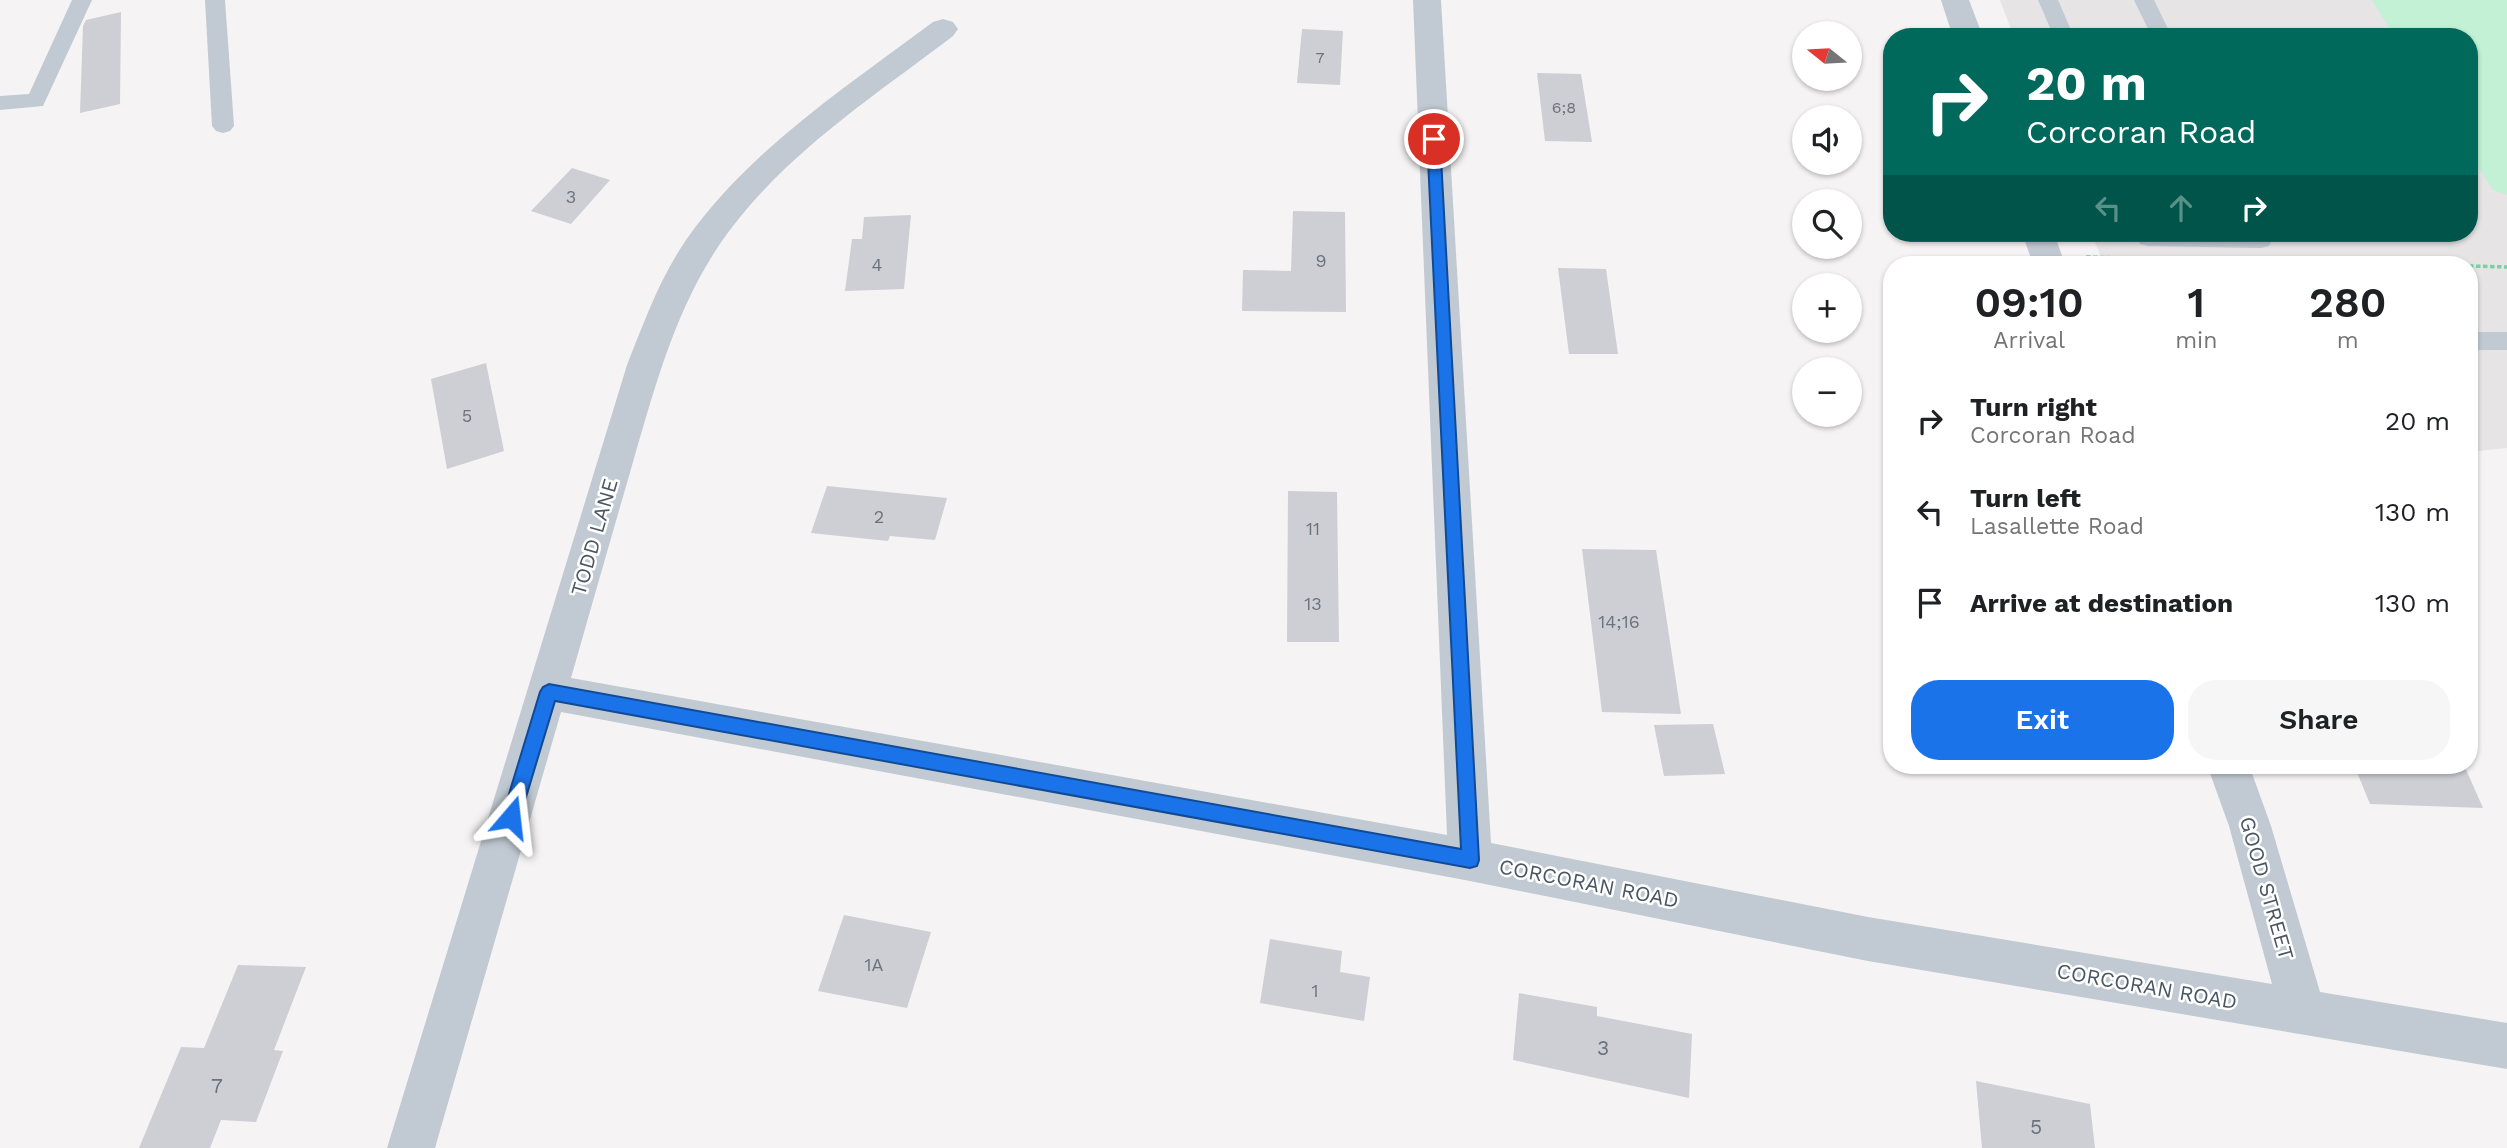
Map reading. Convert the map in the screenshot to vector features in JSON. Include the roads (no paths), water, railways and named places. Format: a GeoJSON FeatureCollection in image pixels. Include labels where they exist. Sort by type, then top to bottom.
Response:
{"type":"FeatureCollection","features":[{"type":"Feature","properties":{"kind":"street"},"geometry":{"type":"LineString","coordinates":[[1427,0],[1470,860]]}},
{"type":"Feature","properties":{"kind":"street"},"geometry":{"type":"LineString","coordinates":[[1955,0],[1965,28]]}},
{"type":"Feature","properties":{"kind":"street","name":"TODD LANE"},"geometry":{"type":"LineString","coordinates":[[411,1148],[645,365],[666,308],[698,248],[741,195],[775,161],[943,29]]}},
{"type":"Feature","properties":{"kind":"street","name":"CORCORAN ROAD"},"geometry":{"type":"LineString","coordinates":[[549,692],[1470,860],[1868,939],[2507,1046]]}},
{"type":"Feature","properties":{"kind":"street","name":"GOOD STREET"},"geometry":{"type":"LineString","coordinates":[[2231,774],[2250,826],[2303,1012]]}},
{"type":"Feature","properties":{"kind":"lane"},"geometry":{"type":"LineString","coordinates":[[0,103],[36,101],[82,0]]}},
{"type":"Feature","properties":{"kind":"lane"},"geometry":{"type":"LineString","coordinates":[[215,0],[223,127]]}},
{"type":"Feature","properties":{"kind":"lane"},"geometry":{"type":"LineString","coordinates":[[2048,0],[2059,28]]}},
{"type":"Feature","properties":{"kind":"lane"},"geometry":{"type":"LineString","coordinates":[[2144,0],[2158,28]]}},
{"type":"Feature","properties":{"kind":"lane"},"geometry":{"type":"LineString","coordinates":[[2478,341],[2507,341]]}}]}
